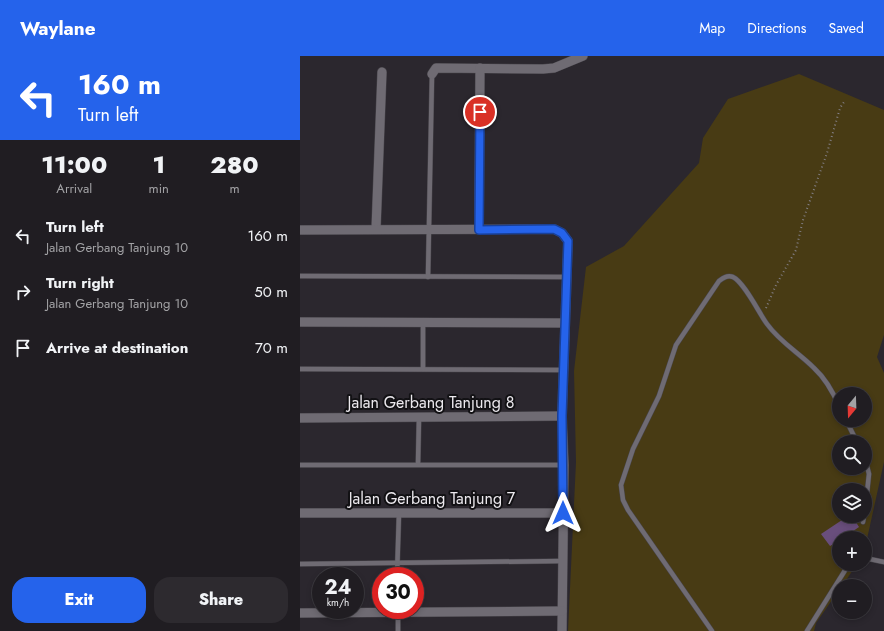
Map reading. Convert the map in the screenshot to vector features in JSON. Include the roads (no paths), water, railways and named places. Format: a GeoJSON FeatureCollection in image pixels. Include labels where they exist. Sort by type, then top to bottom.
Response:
{"type":"FeatureCollection","features":[{"type":"Feature","properties":{"kind":"street"},"geometry":{"type":"LineString","coordinates":[[432,74],[436,68],[554,68],[583,56]]}},
{"type":"Feature","properties":{"kind":"street"},"geometry":{"type":"LineString","coordinates":[[479,230],[480,68]]}},
{"type":"Feature","properties":{"kind":"street"},"geometry":{"type":"LineString","coordinates":[[376,229],[382,72]]}},
{"type":"Feature","properties":{"kind":"street"},"geometry":{"type":"LineString","coordinates":[[300,230],[428,228],[479,230],[554,229],[562,233],[568,241],[562,416],[564,465],[562,631]]}},
{"type":"Feature","properties":{"kind":"street"},"geometry":{"type":"LineString","coordinates":[[300,322],[423,321],[565,323]]}},
{"type":"Feature","properties":{"kind":"street","name":"Jalan Gerbang Tanjung 8"},"geometry":{"type":"LineString","coordinates":[[300,418],[562,416]]}},
{"type":"Feature","properties":{"kind":"street","name":"Jalan Gerbang Tanjung 7"},"geometry":{"type":"LineString","coordinates":[[300,513],[563,513]]}},
{"type":"Feature","properties":{"kind":"street"},"geometry":{"type":"LineString","coordinates":[[424,611],[562,611]]}},
{"type":"Feature","properties":{"kind":"street"},"geometry":{"type":"LineString","coordinates":[[300,613],[372,612]]}},
{"type":"Feature","properties":{"kind":"lane"},"geometry":{"type":"LineString","coordinates":[[428,277],[432,74]]}},
{"type":"Feature","properties":{"kind":"lane"},"geometry":{"type":"LineString","coordinates":[[300,276],[567,277]]}},
{"type":"Feature","properties":{"kind":"lane"},"geometry":{"type":"LineString","coordinates":[[712,631],[622,500],[621,485],[633,449],[659,396],[676,345],[719,281],[726,276],[734,277],[767,325],[815,368],[832,390]]}},
{"type":"Feature","properties":{"kind":"lane"},"geometry":{"type":"LineString","coordinates":[[423,321],[423,369]]}},
{"type":"Feature","properties":{"kind":"lane"},"geometry":{"type":"LineString","coordinates":[[300,370],[563,370]]}},
{"type":"Feature","properties":{"kind":"lane"},"geometry":{"type":"LineString","coordinates":[[418,464],[419,417]]}},
{"type":"Feature","properties":{"kind":"lane"},"geometry":{"type":"LineString","coordinates":[[300,464],[564,465]]}},
{"type":"Feature","properties":{"kind":"lane"},"geometry":{"type":"LineString","coordinates":[[397,567],[399,513]]}},
{"type":"Feature","properties":{"kind":"lane"},"geometry":{"type":"LineString","coordinates":[[872,559],[884,562]]}},
{"type":"Feature","properties":{"kind":"lane"},"geometry":{"type":"LineString","coordinates":[[300,564],[563,561]]}},
{"type":"Feature","properties":{"kind":"lane"},"geometry":{"type":"LineString","coordinates":[[807,631],[845,571]]}},
{"type":"Feature","properties":{"kind":"lane"},"geometry":{"type":"LineString","coordinates":[[398,619],[398,631]]}}]}
